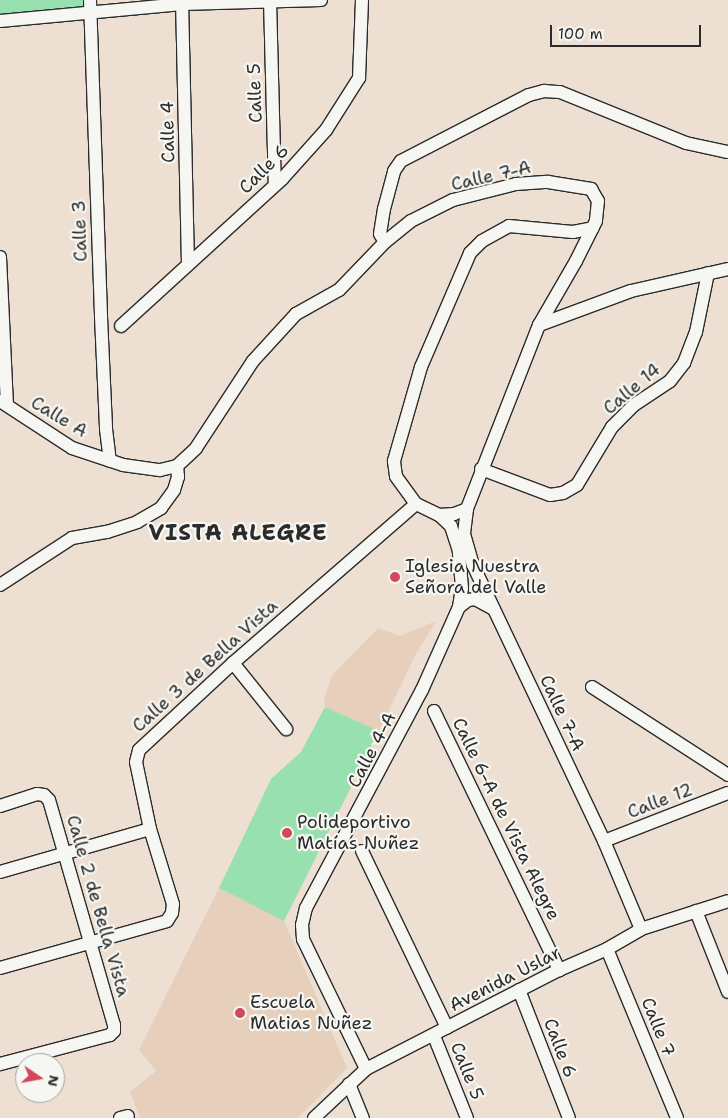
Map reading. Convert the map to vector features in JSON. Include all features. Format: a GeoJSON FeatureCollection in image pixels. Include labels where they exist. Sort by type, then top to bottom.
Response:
{"type":"FeatureCollection","features":[{"type":"Feature","properties":{"kind":"street"},"geometry":{"type":"LineString","coordinates":[[0,20],[87,6],[182,2],[320,0]]}},
{"type":"Feature","properties":{"kind":"street","name":"Calle 6"},"geometry":{"type":"LineString","coordinates":[[121,326],[275,185],[326,130],[359,78],[362,0]]}},
{"type":"Feature","properties":{"kind":"street","name":"Calle 5"},"geometry":{"type":"LineString","coordinates":[[270,1],[275,185]]}},
{"type":"Feature","properties":{"kind":"street","name":"Calle 4"},"geometry":{"type":"LineString","coordinates":[[182,2],[188,264]]}},
{"type":"Feature","properties":{"kind":"street","name":"Calle 3"},"geometry":{"type":"LineString","coordinates":[[87,6],[98,317],[98,430],[106,460]]}},
{"type":"Feature","properties":{"kind":"street"},"geometry":{"type":"LineString","coordinates":[[385,242],[380,234],[384,209],[394,171],[401,161],[411,154],[529,95],[544,91],[560,92],[686,143],[728,152]]}},
{"type":"Feature","properties":{"kind":"street","name":"Calle 7-A"},"geometry":{"type":"LineString","coordinates":[[177,466],[196,448],[253,361],[296,314],[339,290],[385,242],[411,221],[453,200],[516,184],[548,182],[582,186],[591,189],[598,201],[598,212],[593,228],[540,325],[466,509],[464,534],[473,565],[604,841],[641,929]]}},
{"type":"Feature","properties":{"kind":"street"},"geometry":{"type":"LineString","coordinates":[[459,607],[462,588],[459,551],[451,526],[440,515],[416,504],[396,476],[394,461],[421,367],[470,253],[482,241],[509,226],[573,232],[593,228]]}},
{"type":"Feature","properties":{"kind":"street"},"geometry":{"type":"LineString","coordinates":[[0,257],[3,403]]}},
{"type":"Feature","properties":{"kind":"street"},"geometry":{"type":"LineString","coordinates":[[540,325],[631,291],[728,269]]}},
{"type":"Feature","properties":{"kind":"street","name":"Calle 14"},"geometry":{"type":"LineString","coordinates":[[482,469],[550,495],[563,494],[577,485],[612,427],[634,405],[670,381],[684,363],[696,332],[708,274]]}},
{"type":"Feature","properties":{"kind":"street","name":"Calle A"},"geometry":{"type":"LineString","coordinates":[[3,403],[63,443],[106,460]]}},
{"type":"Feature","properties":{"kind":"street"},"geometry":{"type":"LineString","coordinates":[[0,585],[72,538],[107,532],[129,524],[161,508],[174,490],[178,477],[177,466],[160,470],[106,460]]}},
{"type":"Feature","properties":{"kind":"street","name":"Calle 3 de Bella Vista"},"geometry":{"type":"LineString","coordinates":[[92,943],[167,921],[172,913],[173,904],[150,829],[136,762],[139,750],[232,662],[416,504]]}},
{"type":"Feature","properties":{"kind":"street"},"geometry":{"type":"LineString","coordinates":[[440,515],[454,514],[466,509]]}},
{"type":"Feature","properties":{"kind":"street"},"geometry":{"type":"LineString","coordinates":[[459,607],[468,600],[475,600],[494,609]]}},
{"type":"Feature","properties":{"kind":"street","name":"Calle 4-A"},"geometry":{"type":"LineString","coordinates":[[366,1069],[303,939],[302,925],[306,908],[422,690],[459,607]]}},
{"type":"Feature","properties":{"kind":"street"},"geometry":{"type":"LineString","coordinates":[[232,662],[286,729]]}},
{"type":"Feature","properties":{"kind":"street"},"geometry":{"type":"LineString","coordinates":[[592,687],[728,775]]}},
{"type":"Feature","properties":{"kind":"street","name":"Calle 6-A de Vista Alegre"},"geometry":{"type":"LineString","coordinates":[[434,711],[559,970]]}},
{"type":"Feature","properties":{"kind":"street","name":"Calle 12"},"geometry":{"type":"LineString","coordinates":[[604,841],[728,793]]}},
{"type":"Feature","properties":{"kind":"street","name":"Calle 2 de Bella Vista"},"geometry":{"type":"LineString","coordinates":[[0,806],[37,794],[44,795],[49,800],[63,854],[92,943],[114,1024],[114,1031],[110,1035],[0,1064]]}},
{"type":"Feature","properties":{"kind":"street"},"geometry":{"type":"LineString","coordinates":[[0,872],[150,829]]}},
{"type":"Feature","properties":{"kind":"street"},"geometry":{"type":"LineString","coordinates":[[362,851],[447,1028]]}},
{"type":"Feature","properties":{"kind":"street","name":"Avenida Uslar"},"geometry":{"type":"LineString","coordinates":[[314,1118],[366,1069],[434,1036],[559,970],[608,949],[641,929],[728,901]]}},
{"type":"Feature","properties":{"kind":"street"},"geometry":{"type":"LineString","coordinates":[[696,911],[728,992]]}},
{"type":"Feature","properties":{"kind":"street"},"geometry":{"type":"LineString","coordinates":[[0,968],[92,943]]}},
{"type":"Feature","properties":{"kind":"street","name":"Calle 7"},"geometry":{"type":"LineString","coordinates":[[608,949],[677,1118]]}},
{"type":"Feature","properties":{"kind":"street","name":"Calle 6"},"geometry":{"type":"LineString","coordinates":[[519,990],[569,1118]]}},
{"type":"Feature","properties":{"kind":"street","name":"Calle 5"},"geometry":{"type":"LineString","coordinates":[[434,1036],[468,1118]]}},
{"type":"Feature","properties":{"kind":"street"},"geometry":{"type":"LineString","coordinates":[[349,1084],[363,1118]]}},
{"type":"Feature","properties":{"kind":"shaded area"},"geometry":{"type":"Polygon","coordinates":[[[436,621],[415,656],[379,731],[325,707],[324,699],[332,675],[378,628],[400,636],[436,621]]]}},
{"type":"Feature","properties":{"kind":"shaded area","name":"Escuela Matias Nuñez"},"geometry":{"type":"Polygon","coordinates":[[[219,888],[284,921],[347,1068],[298,1118],[140,1118],[130,1092],[156,1071],[139,1050],[219,888]]]}},
{"type":"Feature","properties":{"kind":"green space"},"geometry":{"type":"Polygon","coordinates":[[[0,0],[84,0],[84,12],[0,21],[0,0]]]}},
{"type":"Feature","properties":{"kind":"green space","name":"Polideportivo Matías Nuñez"},"geometry":{"type":"Polygon","coordinates":[[[325,707],[379,731],[284,921],[219,888],[271,779],[301,752],[325,707]]]}},
{"type":"Feature","properties":{"kind":"place","name":"Iglesia Nuestra Señora del Valle"},"geometry":{"type":"Point","coordinates":[395,577]}},
{"type":"Feature","properties":{"kind":"place","name":"Polideportivo Matías Nuñez"},"geometry":{"type":"Point","coordinates":[287,833]}},
{"type":"Feature","properties":{"kind":"place","name":"Escuela Matias Nuñez"},"geometry":{"type":"Point","coordinates":[240,1013]}},
{"type":"Feature","properties":{"kind":"district","name":"VISTA ALEGRE"},"geometry":{"type":"Point","coordinates":[238,533]}}]}
